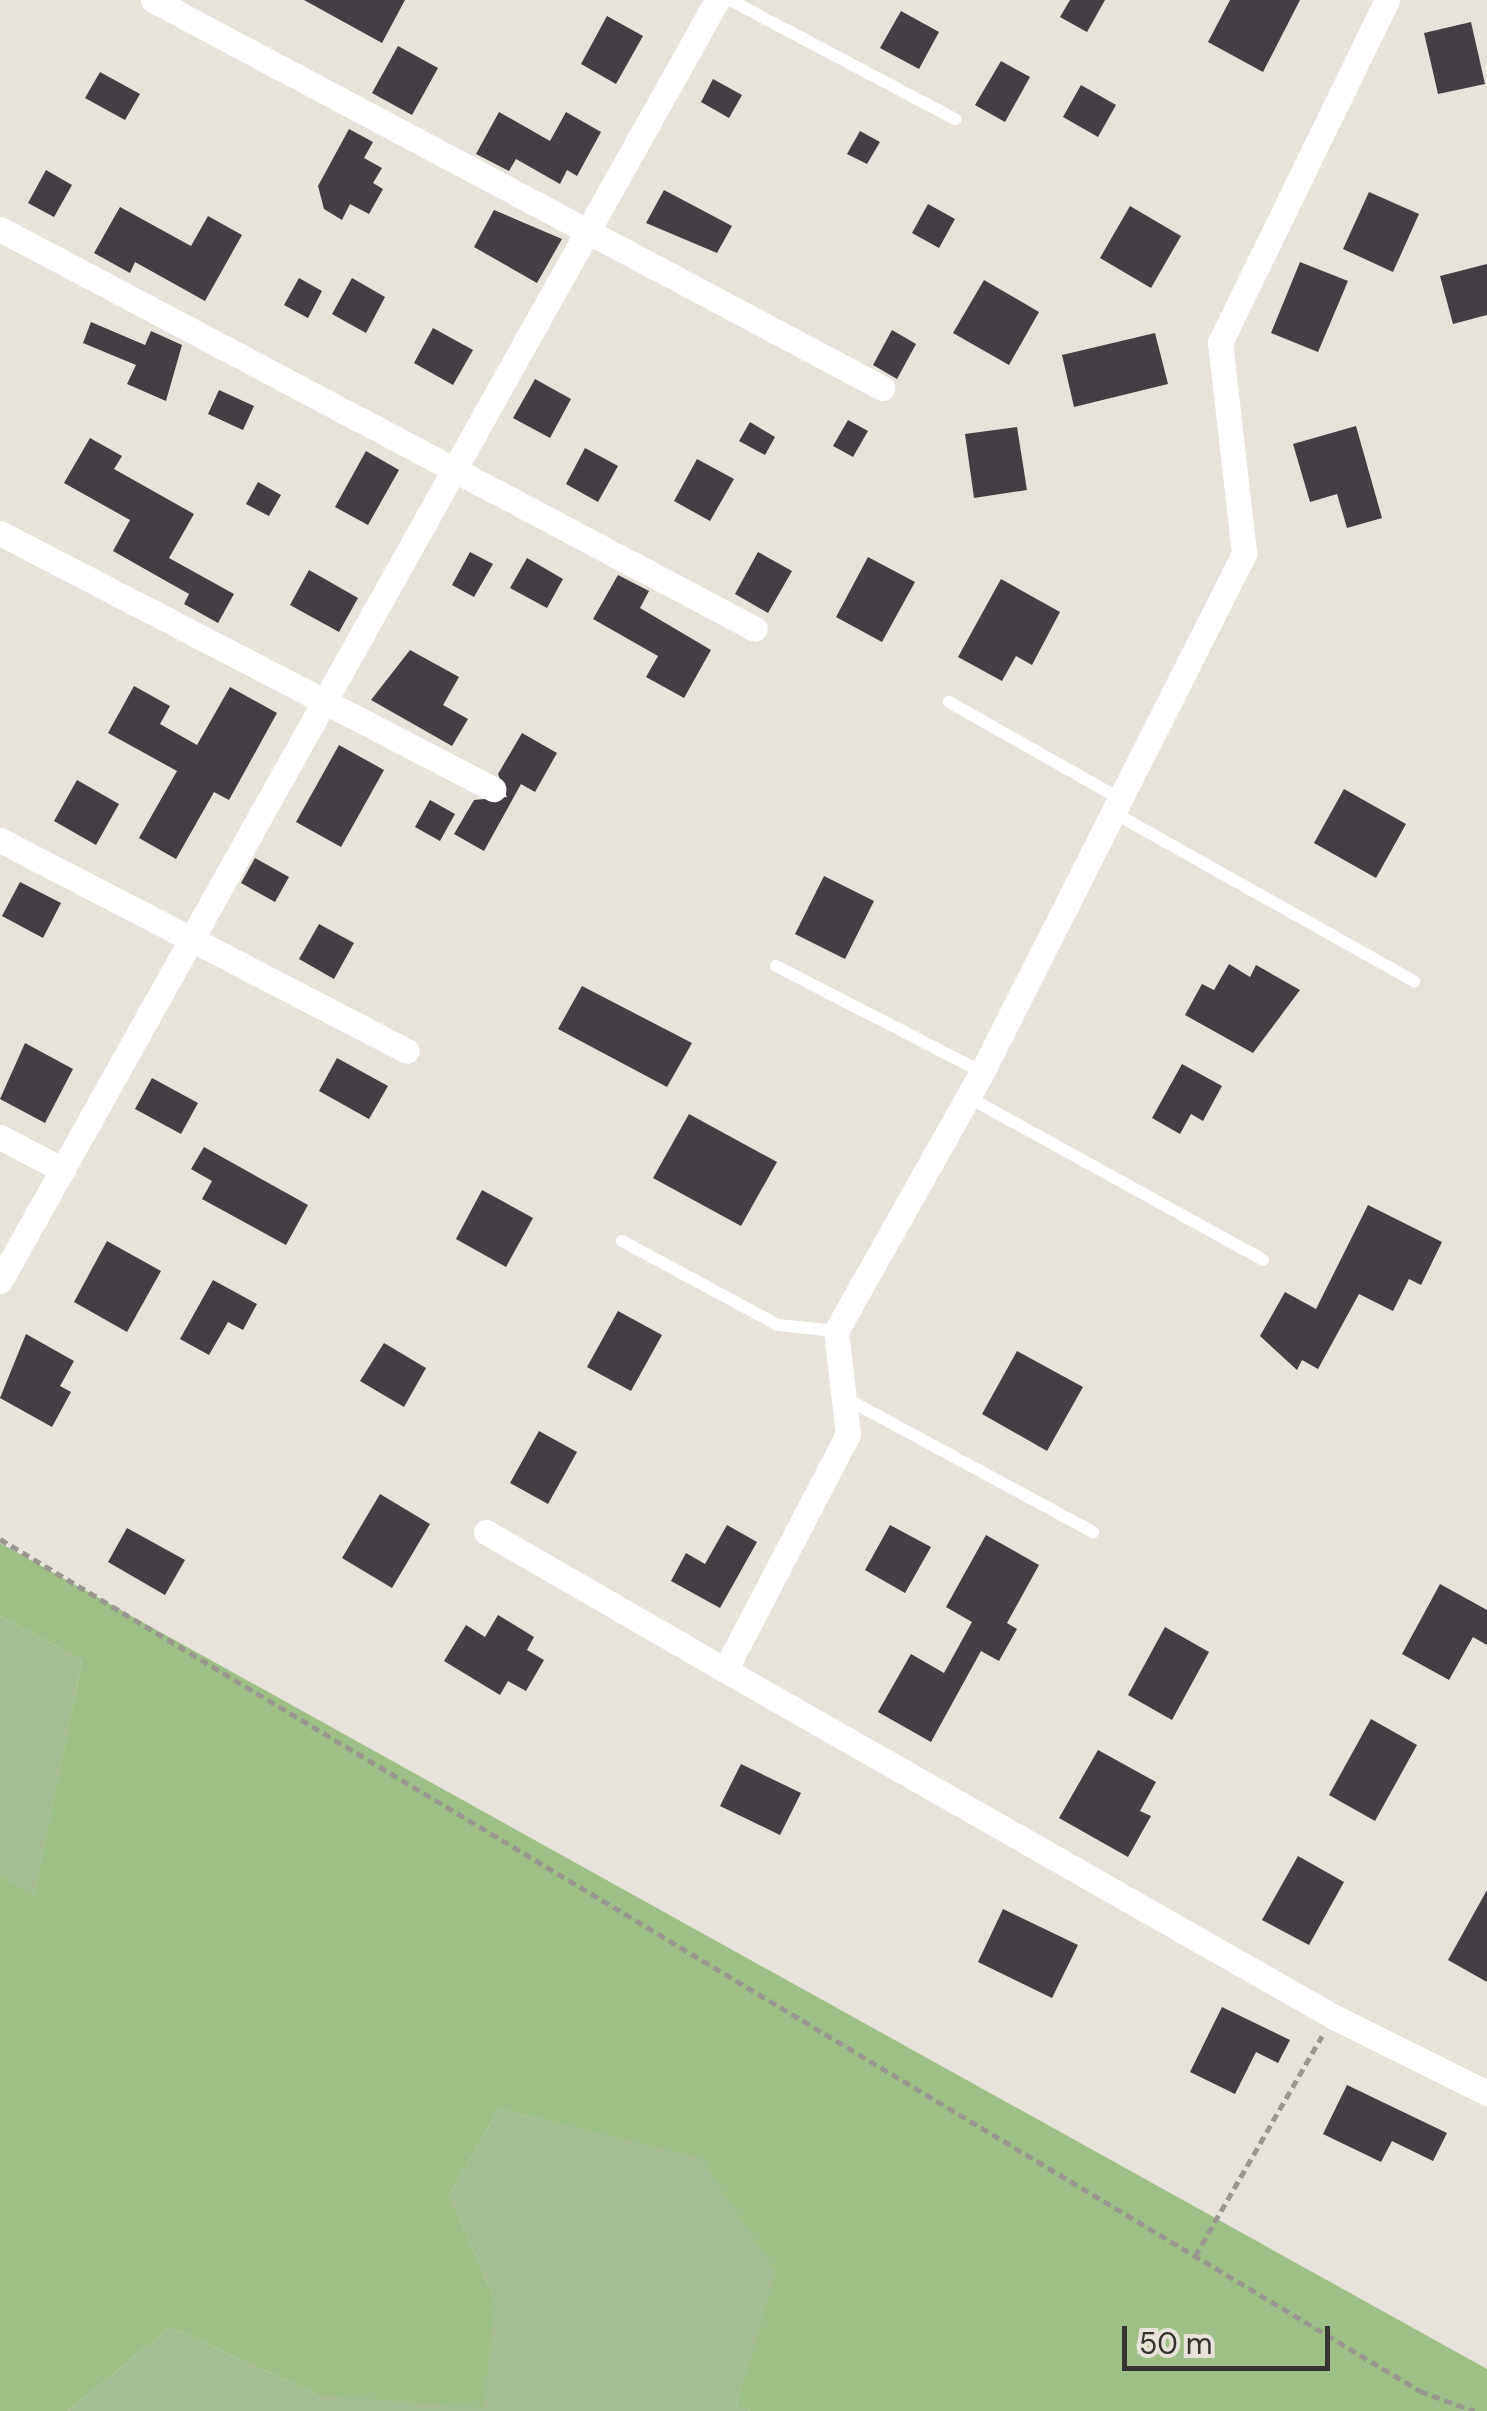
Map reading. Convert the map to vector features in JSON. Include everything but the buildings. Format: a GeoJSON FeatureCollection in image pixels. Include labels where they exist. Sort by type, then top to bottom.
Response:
{"type":"FeatureCollection","features":[{"type":"Feature","properties":{"kind":"street"},"geometry":{"type":"LineString","coordinates":[[154,0],[882,388]]}},
{"type":"Feature","properties":{"kind":"street"},"geometry":{"type":"LineString","coordinates":[[0,1281],[718,0]]}},
{"type":"Feature","properties":{"kind":"street"},"geometry":{"type":"LineString","coordinates":[[726,1670],[831,1478],[848,1434],[847,1399],[836,1331],[982,1072],[1244,554],[1220,342],[1387,0]]}},
{"type":"Feature","properties":{"kind":"street"},"geometry":{"type":"LineString","coordinates":[[0,229],[754,629]]}},
{"type":"Feature","properties":{"kind":"street"},"geometry":{"type":"LineString","coordinates":[[0,533],[493,789]]}},
{"type":"Feature","properties":{"kind":"street"},"geometry":{"type":"LineString","coordinates":[[0,840],[407,1051]]}},
{"type":"Feature","properties":{"kind":"street"},"geometry":{"type":"LineString","coordinates":[[0,1137],[63,1170]]}},
{"type":"Feature","properties":{"kind":"street"},"geometry":{"type":"LineString","coordinates":[[486,1532],[1334,2017],[1487,2093]]}},
{"type":"Feature","properties":{"kind":"lane"},"geometry":{"type":"LineString","coordinates":[[730,0],[955,119]]}},
{"type":"Feature","properties":{"kind":"lane"},"geometry":{"type":"LineString","coordinates":[[949,702],[1414,980]]}},
{"type":"Feature","properties":{"kind":"lane"},"geometry":{"type":"LineString","coordinates":[[776,966],[982,1072]]}},
{"type":"Feature","properties":{"kind":"lane"},"geometry":{"type":"LineString","coordinates":[[968,1097],[1263,1260]]}},
{"type":"Feature","properties":{"kind":"lane"},"geometry":{"type":"LineString","coordinates":[[622,1241],[778,1325],[836,1331]]}},
{"type":"Feature","properties":{"kind":"lane"},"geometry":{"type":"LineString","coordinates":[[847,1399],[1094,1532]]}},
{"type":"Feature","properties":{"kind":"path"},"geometry":{"type":"LineString","coordinates":[[0,1539],[1420,2391],[1474,2411]]}},
{"type":"Feature","properties":{"kind":"path"},"geometry":{"type":"LineString","coordinates":[[1194,2257],[1334,2017]]}},
{"type":"Feature","properties":{"kind":"green space"},"geometry":{"type":"Polygon","coordinates":[[[0,1543],[1487,2369],[1487,2411],[750,2411],[736,2406],[776,2272],[701,2158],[499,2109],[449,2195],[495,2300],[484,2408],[318,2395],[170,2327],[68,2411],[0,2411],[0,1875],[34,1896],[82,1660],[0,1616],[0,1543]]]}},
{"type":"Feature","properties":{"kind":"green space"},"geometry":{"type":"Polygon","coordinates":[[[0,1616],[82,1660],[34,1897],[0,1875],[0,1616]]]}},
{"type":"Feature","properties":{"kind":"green space"},"geometry":{"type":"Polygon","coordinates":[[[499,2109],[701,2157],[777,2272],[736,2406],[750,2411],[68,2411],[170,2327],[318,2395],[495,2300],[449,2195],[499,2109]]]}}]}
